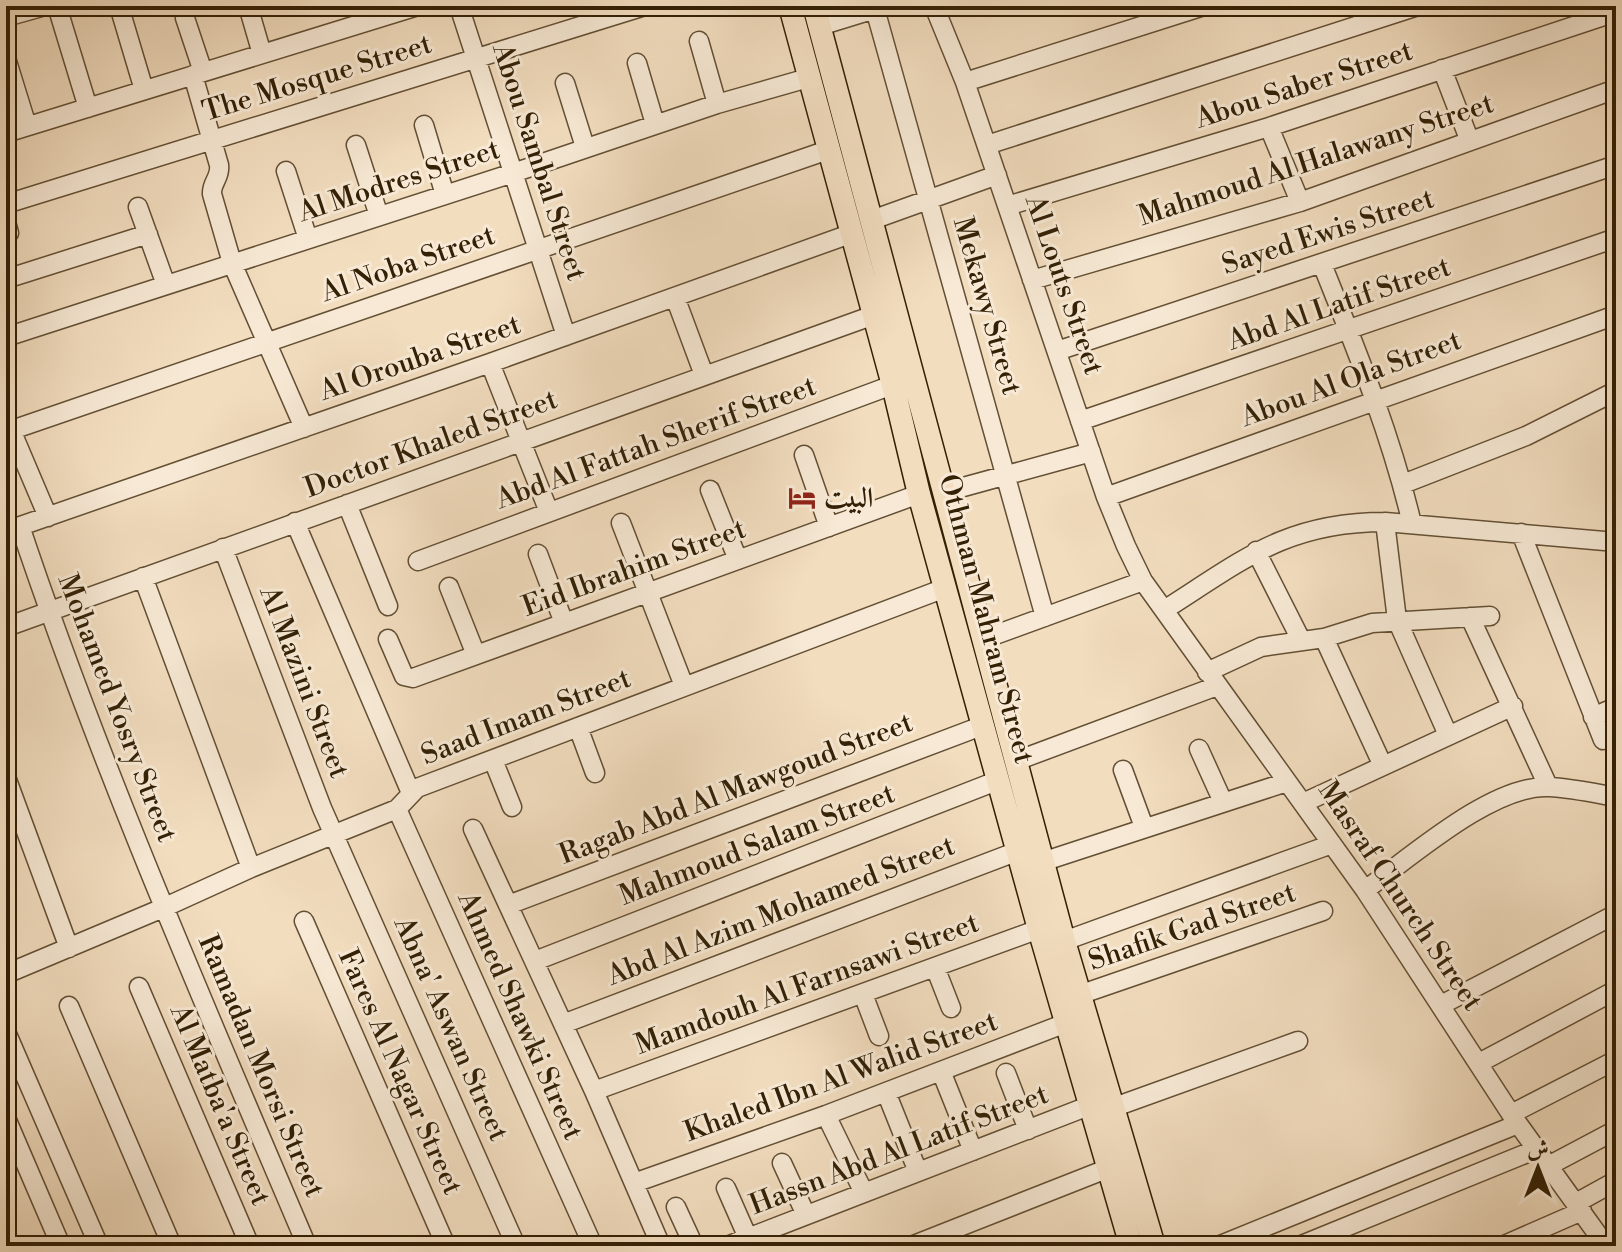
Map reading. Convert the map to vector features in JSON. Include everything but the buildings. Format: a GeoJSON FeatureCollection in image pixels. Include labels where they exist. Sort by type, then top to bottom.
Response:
{"type":"FeatureCollection","features":[{"type":"Feature","properties":{"kind":"main road","name":"Othman Mahram Street"},"geometry":{"type":"LineString","coordinates":[[790,6],[874,315],[945,492],[1079,995],[1101,1106],[1109,1168],[1131,1246]]}},
{"type":"Feature","properties":{"kind":"main road","name":"Othman Mahram Street"},"geometry":{"type":"LineString","coordinates":[[817,16],[872,220],[903,381],[919,494],[1066,1023],[1154,1246]]}},
{"type":"Feature","properties":{"kind":"street"},"geometry":{"type":"LineString","coordinates":[[6,17],[45,6]]}},
{"type":"Feature","properties":{"kind":"street"},"geometry":{"type":"LineString","coordinates":[[57,6],[88,108]]}},
{"type":"Feature","properties":{"kind":"street"},"geometry":{"type":"LineString","coordinates":[[119,6],[144,90]]}},
{"type":"Feature","properties":{"kind":"street"},"geometry":{"type":"LineString","coordinates":[[248,6],[262,54]]}},
{"type":"Feature","properties":{"kind":"street"},"geometry":{"type":"LineString","coordinates":[[6,133],[418,6]]}},
{"type":"Feature","properties":{"kind":"street","name":"Abou Sambal Street"},"geometry":{"type":"LineString","coordinates":[[459,6],[566,336]]}},
{"type":"Feature","properties":{"kind":"street","name":"The Mosque Street"},"geometry":{"type":"LineString","coordinates":[[6,204],[645,6]]}},
{"type":"Feature","properties":{"kind":"street","name":"Al Louts Street"},"geometry":{"type":"LineString","coordinates":[[934,6],[965,82],[1106,497],[1143,581]]}},
{"type":"Feature","properties":{"kind":"street"},"geometry":{"type":"LineString","coordinates":[[965,82],[1204,6]]}},
{"type":"Feature","properties":{"kind":"street"},"geometry":{"type":"LineString","coordinates":[[987,145],[1418,6]]}},
{"type":"Feature","properties":{"kind":"street"},"geometry":{"type":"LineString","coordinates":[[817,16],[880,8]]}},
{"type":"Feature","properties":{"kind":"street","name":"Mekawy Street"},"geometry":{"type":"LineString","coordinates":[[880,8],[928,200],[1045,617]]}},
{"type":"Feature","properties":{"kind":"street","name":"Abou Saber Street"},"geometry":{"type":"LineString","coordinates":[[1007,206],[1269,127],[1616,12]]}},
{"type":"Feature","properties":{"kind":"street"},"geometry":{"type":"LineString","coordinates":[[185,18],[220,171],[212,194],[232,263],[304,428]]}},
{"type":"Feature","properties":{"kind":"street"},"geometry":{"type":"LineString","coordinates":[[699,41],[717,104]]}},
{"type":"Feature","properties":{"kind":"street"},"geometry":{"type":"LineString","coordinates":[[6,58],[27,126]]}},
{"type":"Feature","properties":{"kind":"street"},"geometry":{"type":"LineString","coordinates":[[637,63],[655,124]]}},
{"type":"Feature","properties":{"kind":"street"},"geometry":{"type":"LineString","coordinates":[[1442,69],[1469,139]]}},
{"type":"Feature","properties":{"kind":"street","name":"Al Modres Street"},"geometry":{"type":"LineString","coordinates":[[6,337],[655,124],[808,78]]}},
{"type":"Feature","properties":{"kind":"street"},"geometry":{"type":"LineString","coordinates":[[565,83],[585,147]]}},
{"type":"Feature","properties":{"kind":"street","name":"Mahmoud Al Halawany Street"},"geometry":{"type":"LineString","coordinates":[[1032,280],[1300,202],[1469,139],[1616,89]]}},
{"type":"Feature","properties":{"kind":"street"},"geometry":{"type":"LineString","coordinates":[[424,125],[445,195]]}},
{"type":"Feature","properties":{"kind":"street"},"geometry":{"type":"LineString","coordinates":[[1269,127],[1300,202]]}},
{"type":"Feature","properties":{"kind":"street"},"geometry":{"type":"LineString","coordinates":[[356,145],[379,216]]}},
{"type":"Feature","properties":{"kind":"street","name":"Al Noba Street"},"geometry":{"type":"LineString","coordinates":[[8,426],[828,150]]}},
{"type":"Feature","properties":{"kind":"street","name":"Sayed Ewis Street"},"geometry":{"type":"LineString","coordinates":[[1057,351],[1616,165]]}},
{"type":"Feature","properties":{"kind":"street"},"geometry":{"type":"LineString","coordinates":[[286,171],[308,239]]}},
{"type":"Feature","properties":{"kind":"street"},"geometry":{"type":"LineString","coordinates":[[872,220],[997,175]]}},
{"type":"Feature","properties":{"kind":"street"},"geometry":{"type":"LineString","coordinates":[[138,207],[166,285]]}},
{"type":"Feature","properties":{"kind":"street"},"geometry":{"type":"LineString","coordinates":[[6,279],[148,234]]}},
{"type":"Feature","properties":{"kind":"street","name":"Al Orouba Street"},"geometry":{"type":"LineString","coordinates":[[13,529],[850,234]]}},
{"type":"Feature","properties":{"kind":"street","name":"Abd Al Latif Street"},"geometry":{"type":"LineString","coordinates":[[1080,421],[1616,238]]}},
{"type":"Feature","properties":{"kind":"street"},"geometry":{"type":"LineString","coordinates":[[1322,264],[1376,400],[1403,484],[1412,524]]}},
{"type":"Feature","properties":{"kind":"street"},"geometry":{"type":"LineString","coordinates":[[675,297],[704,375]]}},
{"type":"Feature","properties":{"kind":"street","name":"Doctor Khaled Street"},"geometry":{"type":"LineString","coordinates":[[6,627],[874,315]]}},
{"type":"Feature","properties":{"kind":"street","name":"Abou Al Ola Street"},"geometry":{"type":"LineString","coordinates":[[1106,497],[1616,315]]}},
{"type":"Feature","properties":{"kind":"street"},"geometry":{"type":"LineString","coordinates":[[490,363],[549,512]]}},
{"type":"Feature","properties":{"kind":"street","name":"Abd Al Fattah Sherif Street"},"geometry":{"type":"LineString","coordinates":[[418,561],[903,381]]}},
{"type":"Feature","properties":{"kind":"street"},"geometry":{"type":"LineString","coordinates":[[1403,484],[1526,436],[1616,391]]}},
{"type":"Feature","properties":{"kind":"street"},"geometry":{"type":"LineString","coordinates":[[8,426],[48,517]]}},
{"type":"Feature","properties":{"kind":"street"},"geometry":{"type":"LineString","coordinates":[[945,492],[1091,452]]}},
{"type":"Feature","properties":{"kind":"street"},"geometry":{"type":"LineString","coordinates":[[804,455],[829,527]]}},
{"type":"Feature","properties":{"kind":"street"},"geometry":{"type":"LineString","coordinates":[[710,490],[738,560]]}},
{"type":"Feature","properties":{"kind":"street","name":"Eid Ibrahim Street"},"geometry":{"type":"LineString","coordinates":[[388,639],[408,678],[919,494]]}},
{"type":"Feature","properties":{"kind":"street"},"geometry":{"type":"LineString","coordinates":[[347,504],[388,606]]}},
{"type":"Feature","properties":{"kind":"street"},"geometry":{"type":"LineString","coordinates":[[295,522],[411,793]]}},
{"type":"Feature","properties":{"kind":"street"},"geometry":{"type":"LineString","coordinates":[[1164,610],[1256,551],[1318,527],[1352,522],[1521,533],[1615,545]]}},
{"type":"Feature","properties":{"kind":"street"},"geometry":{"type":"LineString","coordinates":[[1385,522],[1397,620],[1448,735]]}},
{"type":"Feature","properties":{"kind":"street"},"geometry":{"type":"LineString","coordinates":[[621,523],[684,686]]}},
{"type":"Feature","properties":{"kind":"street","name":"Mohamed Yosry Street"},"geometry":{"type":"LineString","coordinates":[[13,529],[49,611],[163,908]]}},
{"type":"Feature","properties":{"kind":"street"},"geometry":{"type":"LineString","coordinates":[[1521,533],[1603,740]]}},
{"type":"Feature","properties":{"kind":"street","name":"Al Mazini Street"},"geometry":{"type":"LineString","coordinates":[[223,548],[334,834]]}},
{"type":"Feature","properties":{"kind":"street"},"geometry":{"type":"LineString","coordinates":[[1256,551],[1301,640]]}},
{"type":"Feature","properties":{"kind":"street"},"geometry":{"type":"LineString","coordinates":[[538,554],[564,623]]}},
{"type":"Feature","properties":{"kind":"street"},"geometry":{"type":"LineString","coordinates":[[143,577],[251,868]]}},
{"type":"Feature","properties":{"kind":"street"},"geometry":{"type":"LineString","coordinates":[[984,639],[1143,581]]}},
{"type":"Feature","properties":{"kind":"street","name":"Masraf Church Street"},"geometry":{"type":"LineString","coordinates":[[1143,581],[1365,890],[1515,1119],[1606,1246]]}},
{"type":"Feature","properties":{"kind":"street"},"geometry":{"type":"LineString","coordinates":[[449,587],[476,655]]}},
{"type":"Feature","properties":{"kind":"street","name":"Saad Imam Street"},"geometry":{"type":"LineString","coordinates":[[6,974],[251,868],[397,809],[411,793],[945,588]]}},
{"type":"Feature","properties":{"kind":"street"},"geometry":{"type":"LineString","coordinates":[[1016,761],[1212,679],[1261,647],[1324,638],[1347,629],[1397,620],[1490,616]]}},
{"type":"Feature","properties":{"kind":"street"},"geometry":{"type":"LineString","coordinates":[[1470,617],[1548,786]]}},
{"type":"Feature","properties":{"kind":"street"},"geometry":{"type":"LineString","coordinates":[[1324,638],[1383,766]]}},
{"type":"Feature","properties":{"kind":"street"},"geometry":{"type":"LineString","coordinates":[[1303,803],[1513,706]]}},
{"type":"Feature","properties":{"kind":"street"},"geometry":{"type":"LineString","coordinates":[[1593,717],[1616,707]]}},
{"type":"Feature","properties":{"kind":"street","name":"Ragab Abd Al Mawgoud Street"},"geometry":{"type":"LineString","coordinates":[[508,905],[984,725]]}},
{"type":"Feature","properties":{"kind":"street"},"geometry":{"type":"LineString","coordinates":[[578,727],[595,773]]}},
{"type":"Feature","properties":{"kind":"street"},"geometry":{"type":"LineString","coordinates":[[1199,749],[1223,802]]}},
{"type":"Feature","properties":{"kind":"street"},"geometry":{"type":"LineString","coordinates":[[493,760],[512,807]]}},
{"type":"Feature","properties":{"kind":"street"},"geometry":{"type":"LineString","coordinates":[[1123,770],[1144,827]]}},
{"type":"Feature","properties":{"kind":"street"},"geometry":{"type":"LineString","coordinates":[[6,777],[69,948]]}},
{"type":"Feature","properties":{"kind":"street","name":"Mahmoud Salam Street"},"geometry":{"type":"LineString","coordinates":[[535,961],[999,780]]}},
{"type":"Feature","properties":{"kind":"street"},"geometry":{"type":"LineString","coordinates":[[1042,862],[1287,782]]}},
{"type":"Feature","properties":{"kind":"street"},"geometry":{"type":"LineString","coordinates":[[1365,890],[1492,800],[1509,793],[1548,786],[1616,797]]}},
{"type":"Feature","properties":{"kind":"street","name":"Ahmed Shawki Street"},"geometry":{"type":"LineString","coordinates":[[397,809],[593,1246]]}},
{"type":"Feature","properties":{"kind":"street"},"geometry":{"type":"LineString","coordinates":[[473,829],[594,1091],[661,1246]]}},
{"type":"Feature","properties":{"kind":"street","name":"Abna' Aswan Street"},"geometry":{"type":"LineString","coordinates":[[334,834],[516,1246]]}},
{"type":"Feature","properties":{"kind":"street"},"geometry":{"type":"LineString","coordinates":[[1064,941],[1332,844]]}},
{"type":"Feature","properties":{"kind":"street","name":"Abd Al Azim Mohamed Street"},"geometry":{"type":"LineString","coordinates":[[563,1024],[1018,851]]}},
{"type":"Feature","properties":{"kind":"street","name":"Ramadan Morsi Street"},"geometry":{"type":"LineString","coordinates":[[163,908],[307,1246]]}},
{"type":"Feature","properties":{"kind":"street","name":"Shafik Gad Street"},"geometry":{"type":"LineString","coordinates":[[1079,995],[1323,911]]}},
{"type":"Feature","properties":{"kind":"street"},"geometry":{"type":"LineString","coordinates":[[1441,1005],[1616,914]]}},
{"type":"Feature","properties":{"kind":"street","name":"Fares Al Nagar Street"},"geometry":{"type":"LineString","coordinates":[[304,921],[446,1246]]}},
{"type":"Feature","properties":{"kind":"street","name":"Mamdouh Al Farnsawi Street"},"geometry":{"type":"LineString","coordinates":[[594,1091],[1039,929]]}},
{"type":"Feature","properties":{"kind":"street"},"geometry":{"type":"LineString","coordinates":[[935,967],[951,1008]]}},
{"type":"Feature","properties":{"kind":"street","name":"Al Matba'a Street"},"geometry":{"type":"LineString","coordinates":[[139,987],[250,1246]]}},
{"type":"Feature","properties":{"kind":"street"},"geometry":{"type":"LineString","coordinates":[[1479,1063],[1616,990]]}},
{"type":"Feature","properties":{"kind":"street"},"geometry":{"type":"LineString","coordinates":[[863,994],[879,1036]]}},
{"type":"Feature","properties":{"kind":"street"},"geometry":{"type":"LineString","coordinates":[[69,1006],[172,1246]]}},
{"type":"Feature","properties":{"kind":"street","name":"Khaled Ibn Al Walid Street"},"geometry":{"type":"LineString","coordinates":[[634,1183],[826,1115],[1066,1023]]}},
{"type":"Feature","properties":{"kind":"street"},"geometry":{"type":"LineString","coordinates":[[7,1034],[99,1246]]}},
{"type":"Feature","properties":{"kind":"street","name":"Hassn Abd Al Latif Street"},"geometry":{"type":"LineString","coordinates":[[727,1246],[1028,1130],[1298,1041]]}},
{"type":"Feature","properties":{"kind":"street"},"geometry":{"type":"LineString","coordinates":[[1218,1246],[1515,1119],[1616,1060]]}},
{"type":"Feature","properties":{"kind":"street"},"geometry":{"type":"LineString","coordinates":[[941,1071],[973,1151]]}},
{"type":"Feature","properties":{"kind":"street"},"geometry":{"type":"LineString","coordinates":[[1006,1073],[1028,1130]]}},
{"type":"Feature","properties":{"kind":"street"},"geometry":{"type":"LineString","coordinates":[[886,1092],[918,1172]]}},
{"type":"Feature","properties":{"kind":"street"},"geometry":{"type":"LineString","coordinates":[[826,1115],[864,1193]]}},
{"type":"Feature","properties":{"kind":"street"},"geometry":{"type":"LineString","coordinates":[[6,1118],[61,1246]]}},
{"type":"Feature","properties":{"kind":"street"},"geometry":{"type":"LineString","coordinates":[[1550,1165],[1616,1130]]}},
{"type":"Feature","properties":{"kind":"street"},"geometry":{"type":"LineString","coordinates":[[1299,1246],[1537,1149]]}},
{"type":"Feature","properties":{"kind":"street"},"geometry":{"type":"LineString","coordinates":[[782,1163],[806,1215]]}},
{"type":"Feature","properties":{"kind":"street"},"geometry":{"type":"LineString","coordinates":[[911,1246],[1109,1168]]}},
{"type":"Feature","properties":{"kind":"street"},"geometry":{"type":"LineString","coordinates":[[1502,1246],[1579,1207],[1616,1181]]}},
{"type":"Feature","properties":{"kind":"street"},"geometry":{"type":"LineString","coordinates":[[726,1188],[748,1238]]}},
{"type":"Feature","properties":{"kind":"street"},"geometry":{"type":"LineString","coordinates":[[676,1207],[694,1246]]}},
{"type":"Feature","properties":{"kind":"place","name":"البيت"},"geometry":{"type":"Point","coordinates":[802,498]}}]}
